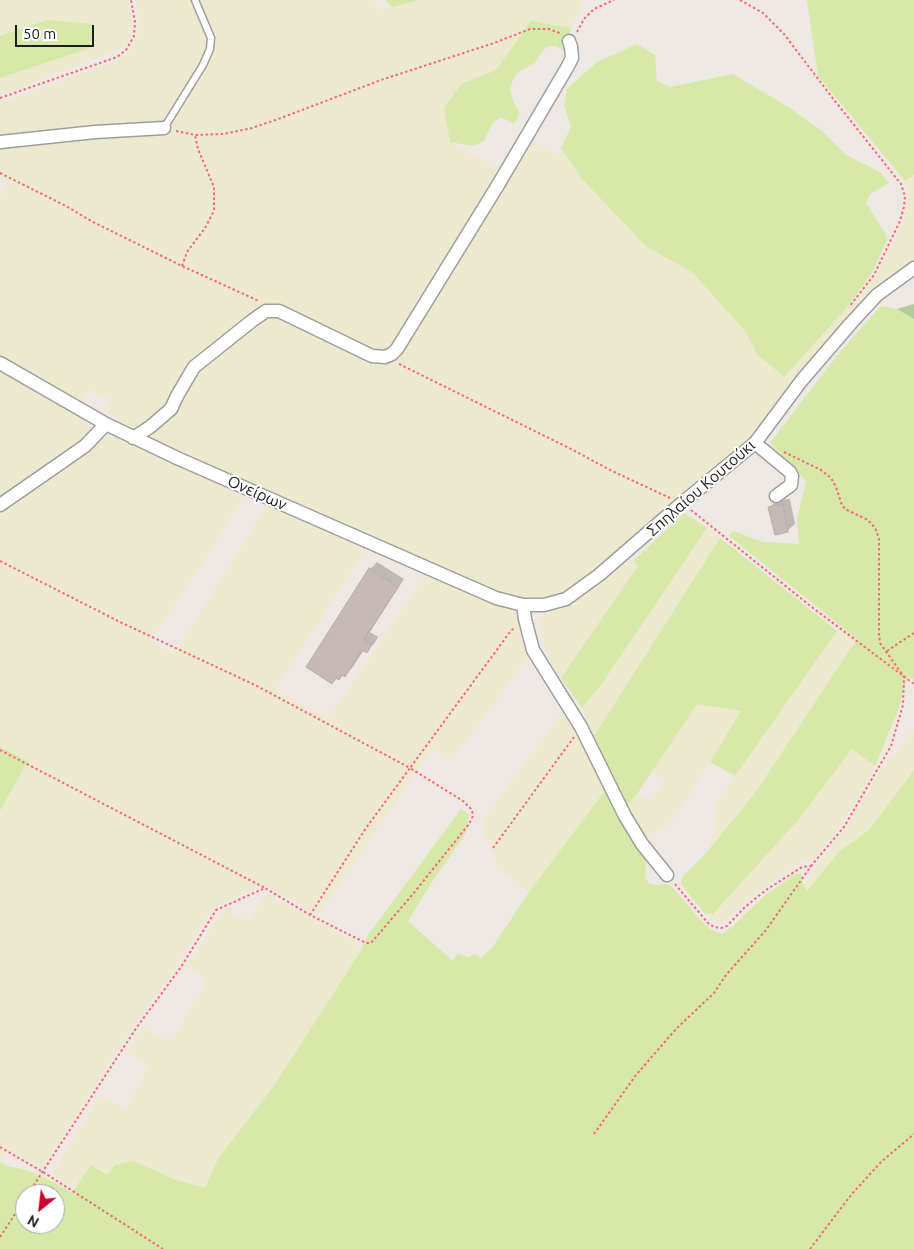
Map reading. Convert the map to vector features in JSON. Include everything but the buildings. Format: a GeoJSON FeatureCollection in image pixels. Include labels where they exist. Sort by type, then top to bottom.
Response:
{"type":"FeatureCollection","features":[{"type":"Feature","properties":{"kind":"street"},"geometry":{"type":"LineString","coordinates":[[133,438],[171,410],[176,396],[194,367],[266,311],[279,311],[372,356],[385,357],[392,354],[402,341],[488,201],[568,66],[572,58],[572,48],[569,41]]}},
{"type":"Feature","properties":{"kind":"street"},"geometry":{"type":"LineString","coordinates":[[0,142],[95,132],[164,128]]}},
{"type":"Feature","properties":{"kind":"street","name":"Σπηλαίου Κουτούκι"},"geometry":{"type":"LineString","coordinates":[[523,605],[544,605],[566,599],[599,576],[682,503],[755,443],[802,380],[852,322],[877,295],[914,268]]}},
{"type":"Feature","properties":{"kind":"street","name":"Ονείρων"},"geometry":{"type":"LineString","coordinates":[[0,363],[133,438],[496,598],[523,605]]}},
{"type":"Feature","properties":{"kind":"street"},"geometry":{"type":"LineString","coordinates":[[0,505],[85,446],[106,424]]}},
{"type":"Feature","properties":{"kind":"street"},"geometry":{"type":"LineString","coordinates":[[755,443],[790,472],[792,476],[791,485],[776,496]]}},
{"type":"Feature","properties":{"kind":"street"},"geometry":{"type":"LineString","coordinates":[[523,605],[533,650],[581,727],[625,816],[642,844],[667,875]]}},
{"type":"Feature","properties":{"kind":"lane"},"geometry":{"type":"LineString","coordinates":[[164,128],[203,65],[210,49],[211,38],[195,0]]}},
{"type":"Feature","properties":{"kind":"path"},"geometry":{"type":"LineString","coordinates":[[0,98],[117,57],[126,50],[134,36],[135,22],[131,0]]}},
{"type":"Feature","properties":{"kind":"path"},"geometry":{"type":"LineString","coordinates":[[164,128],[195,135],[223,134],[252,128],[406,71],[494,43],[530,29],[549,29],[562,34],[569,41],[584,19],[594,9],[614,0]]}},
{"type":"Feature","properties":{"kind":"path"},"geometry":{"type":"LineString","coordinates":[[740,0],[763,14],[784,34],[901,184],[905,196],[900,221],[874,275],[847,309]]}},
{"type":"Feature","properties":{"kind":"path"},"geometry":{"type":"LineString","coordinates":[[182,266],[186,252],[205,228],[214,212],[214,187],[198,149],[195,135]]}},
{"type":"Feature","properties":{"kind":"path"},"geometry":{"type":"LineString","coordinates":[[0,173],[182,266],[261,302]]}},
{"type":"Feature","properties":{"kind":"path"},"geometry":{"type":"LineString","coordinates":[[594,1134],[636,1075],[676,1029],[714,993],[726,974],[766,930],[811,866],[826,851],[844,827],[891,746],[902,705],[904,677],[880,643],[879,539],[876,530],[866,519],[845,508],[831,478],[821,470],[799,460],[790,453],[780,450],[768,454]]}},
{"type":"Feature","properties":{"kind":"path"},"geometry":{"type":"LineString","coordinates":[[0,561],[128,626],[255,686],[410,768],[463,801],[472,810],[473,816],[469,824],[413,894],[370,943],[366,943],[0,750]]}},
{"type":"Feature","properties":{"kind":"path"},"geometry":{"type":"LineString","coordinates":[[310,914],[366,828],[510,632],[525,619]]}},
{"type":"Feature","properties":{"kind":"path"},"geometry":{"type":"LineString","coordinates":[[886,651],[914,633]]}},
{"type":"Feature","properties":{"kind":"path"},"geometry":{"type":"LineString","coordinates":[[493,848],[581,727]]}},
{"type":"Feature","properties":{"kind":"path"},"geometry":{"type":"LineString","coordinates":[[667,875],[708,924],[721,928],[727,926],[745,907],[766,890],[802,867],[811,866]]}},
{"type":"Feature","properties":{"kind":"path"},"geometry":{"type":"LineString","coordinates":[[35,1184],[137,1027],[181,967],[216,910],[264,888]]}},
{"type":"Feature","properties":{"kind":"path"},"geometry":{"type":"LineString","coordinates":[[810,1249],[851,1195],[881,1162],[914,1134]]}},
{"type":"Feature","properties":{"kind":"path"},"geometry":{"type":"LineString","coordinates":[[0,1147],[43,1172],[163,1249]]}},
{"type":"Feature","properties":{"kind":"path"},"geometry":{"type":"LineString","coordinates":[[0,1237],[15,1214]]}},
{"type":"Feature","properties":{"kind":"shaded area"},"geometry":{"type":"Polygon","coordinates":[[[0,0],[127,0],[133,17],[131,35],[126,44],[113,52],[0,95],[0,78],[89,48],[94,24],[47,20],[0,36],[0,0]]]}},
{"type":"Feature","properties":{"kind":"shaded area"},"geometry":{"type":"Polygon","coordinates":[[[135,0],[371,0],[381,10],[420,0],[581,0],[582,6],[571,28],[531,21],[496,70],[461,84],[444,108],[450,142],[511,177],[533,141],[557,155],[561,148],[581,178],[646,246],[693,273],[745,331],[757,354],[784,377],[876,276],[902,222],[908,193],[905,181],[914,175],[914,263],[897,274],[753,441],[569,593],[542,602],[496,593],[114,426],[118,418],[104,410],[109,400],[89,390],[78,404],[0,358],[0,197],[8,181],[0,176],[0,103],[113,62],[130,52],[137,38],[138,16],[135,0]]]}},
{"type":"Feature","properties":{"kind":"shaded area"},"geometry":{"type":"Polygon","coordinates":[[[0,369],[75,412],[85,420],[88,429],[85,438],[79,445],[0,499],[0,369]]]}},
{"type":"Feature","properties":{"kind":"shaded area"},"geometry":{"type":"Polygon","coordinates":[[[106,437],[117,438],[238,490],[243,498],[197,572],[150,642],[174,654],[268,504],[368,546],[274,691],[329,718],[423,579],[431,575],[515,608],[520,613],[531,653],[450,762],[432,749],[319,915],[265,885],[212,908],[173,973],[136,1022],[42,1169],[8,1149],[0,1162],[0,811],[28,761],[0,747],[0,507],[106,437]]]}},
{"type":"Feature","properties":{"kind":"shaded area"},"geometry":{"type":"Polygon","coordinates":[[[707,528],[720,538],[594,736],[582,708],[601,685],[707,528]]]}},
{"type":"Feature","properties":{"kind":"shaded area"},"geometry":{"type":"Polygon","coordinates":[[[633,561],[639,565],[561,678],[552,665],[544,645],[542,615],[563,608],[633,561]]]}},
{"type":"Feature","properties":{"kind":"shaded area"},"geometry":{"type":"Polygon","coordinates":[[[840,626],[857,639],[755,793],[707,852],[714,831],[714,806],[840,626]]]}},
{"type":"Feature","properties":{"kind":"shaded area"},"geometry":{"type":"Polygon","coordinates":[[[697,703],[741,711],[679,812],[666,827],[642,837],[625,808],[637,794],[651,801],[664,779],[651,772],[697,703]]]}},
{"type":"Feature","properties":{"kind":"shaded area"},"geometry":{"type":"Polygon","coordinates":[[[565,709],[607,788],[529,892],[496,867],[495,855],[480,823],[565,709]]]}},
{"type":"Feature","properties":{"kind":"shaded area"},"geometry":{"type":"Polygon","coordinates":[[[914,728],[914,770],[869,830],[839,852],[807,891],[803,884],[847,827],[890,755],[895,756],[914,728]]]}},
{"type":"Feature","properties":{"kind":"shaded area"},"geometry":{"type":"Polygon","coordinates":[[[852,749],[875,766],[859,797],[837,830],[814,859],[798,863],[751,897],[719,924],[706,914],[713,914],[799,819],[852,749]]]}},
{"type":"Feature","properties":{"kind":"shaded area"},"geometry":{"type":"Polygon","coordinates":[[[265,894],[359,944],[359,954],[273,1087],[218,1159],[205,1189],[174,1179],[108,1175],[91,1165],[75,1189],[52,1174],[101,1094],[125,1110],[149,1067],[128,1052],[142,1027],[171,1042],[207,981],[187,967],[221,914],[226,909],[249,922],[265,894]]]}},
{"type":"Feature","properties":{"kind":"green space"},"geometry":{"type":"Polygon","coordinates":[[[385,0],[420,0],[392,7],[385,0]]]}},
{"type":"Feature","properties":{"kind":"green space"},"geometry":{"type":"Polygon","coordinates":[[[807,0],[914,0],[914,175],[905,181],[818,76],[807,0]]]}},
{"type":"Feature","properties":{"kind":"green space"},"geometry":{"type":"Polygon","coordinates":[[[47,20],[94,24],[90,48],[0,78],[0,36],[47,20]]]}},
{"type":"Feature","properties":{"kind":"green space"},"geometry":{"type":"Polygon","coordinates":[[[531,21],[571,28],[566,43],[566,52],[556,46],[549,46],[543,50],[535,63],[518,72],[510,90],[520,114],[514,124],[501,117],[492,124],[484,141],[473,146],[450,142],[444,108],[461,84],[496,70],[531,21]]]}},
{"type":"Feature","properties":{"kind":"green space"},"geometry":{"type":"Polygon","coordinates":[[[637,44],[655,55],[657,81],[670,87],[733,74],[788,107],[822,131],[846,155],[880,172],[889,183],[870,194],[866,203],[888,238],[872,273],[844,311],[784,377],[757,354],[745,331],[693,273],[646,246],[581,178],[561,148],[571,127],[564,105],[567,89],[597,62],[637,44]]]}},
{"type":"Feature","properties":{"kind":"green space"},"geometry":{"type":"Polygon","coordinates":[[[914,304],[914,319],[897,309],[914,304]]]}},
{"type":"Feature","properties":{"kind":"green space"},"geometry":{"type":"Polygon","coordinates":[[[881,306],[897,309],[914,319],[914,680],[908,676],[898,711],[875,766],[852,749],[799,819],[713,914],[705,914],[681,884],[682,877],[707,852],[755,793],[857,639],[729,536],[733,531],[763,542],[799,544],[797,520],[806,481],[770,443],[839,353],[881,306]]]}},
{"type":"Feature","properties":{"kind":"green space"},"geometry":{"type":"Polygon","coordinates":[[[684,513],[707,528],[601,685],[582,708],[561,678],[638,566],[633,561],[684,513]]]}},
{"type":"Feature","properties":{"kind":"green space"},"geometry":{"type":"Polygon","coordinates":[[[720,538],[837,631],[735,776],[710,762],[741,711],[697,704],[637,794],[625,808],[594,736],[720,538]]]}},
{"type":"Feature","properties":{"kind":"green space"},"geometry":{"type":"Polygon","coordinates":[[[0,747],[28,761],[0,811],[0,747]]]}},
{"type":"Feature","properties":{"kind":"green space"},"geometry":{"type":"Polygon","coordinates":[[[914,770],[914,1249],[0,1249],[0,1162],[6,1166],[23,1169],[57,1184],[15,1184],[15,1234],[65,1234],[65,1189],[72,1193],[91,1165],[107,1175],[115,1165],[133,1161],[174,1179],[205,1188],[218,1159],[273,1087],[359,954],[368,935],[461,809],[469,814],[466,833],[408,921],[453,961],[458,953],[469,958],[474,954],[481,958],[492,948],[529,892],[607,788],[646,859],[645,877],[649,884],[667,884],[673,888],[710,929],[722,934],[763,897],[795,874],[801,874],[807,891],[839,852],[869,830],[914,770]]]}}]}
